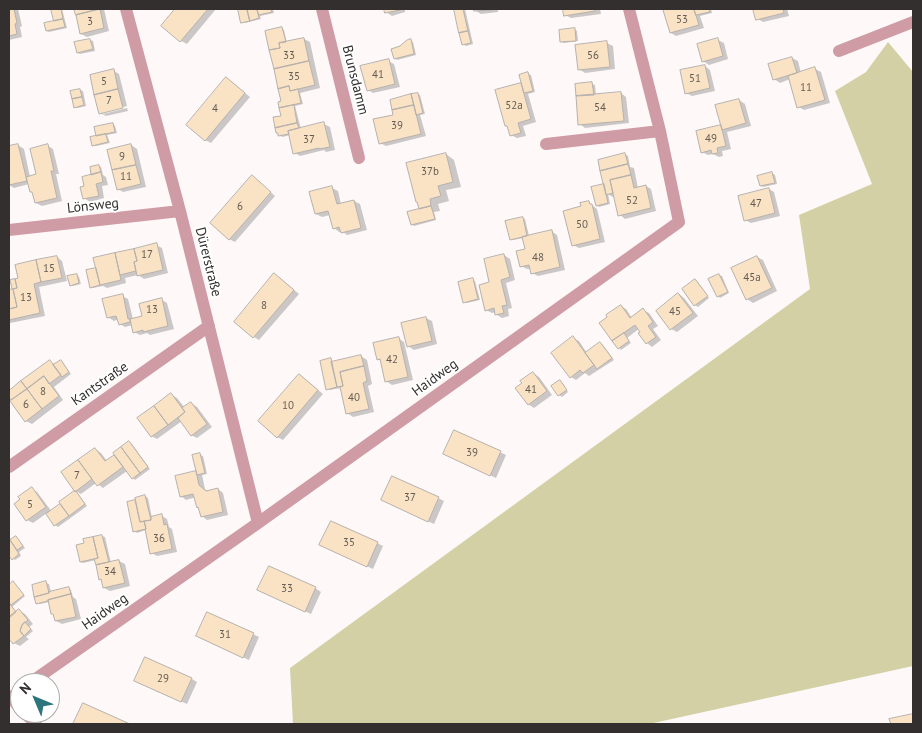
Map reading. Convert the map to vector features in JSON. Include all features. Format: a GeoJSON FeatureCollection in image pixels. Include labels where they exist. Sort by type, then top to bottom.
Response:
{"type":"FeatureCollection","features":[{"type":"Feature","properties":{"kind":"street","name":"Dürerstraße"},"geometry":{"type":"LineString","coordinates":[[126,9],[180,211],[258,523]]}},
{"type":"Feature","properties":{"kind":"street","name":"Brunsdamm"},"geometry":{"type":"LineString","coordinates":[[322,9],[359,158]]}},
{"type":"Feature","properties":{"kind":"street","name":"Haidweg"},"geometry":{"type":"LineString","coordinates":[[44,673],[258,523],[679,222],[660,131],[629,9]]}},
{"type":"Feature","properties":{"kind":"street"},"geometry":{"type":"LineString","coordinates":[[838,51],[913,22]]}},
{"type":"Feature","properties":{"kind":"street"},"geometry":{"type":"LineString","coordinates":[[546,144],[660,131]]}},
{"type":"Feature","properties":{"kind":"street","name":"Lönsweg"},"geometry":{"type":"LineString","coordinates":[[9,230],[180,211]]}},
{"type":"Feature","properties":{"kind":"street","name":"Kantstraße"},"geometry":{"type":"LineString","coordinates":[[9,467],[209,326]]}},
{"type":"Feature","properties":{"kind":"shaded area"},"geometry":{"type":"Polygon","coordinates":[[[888,42],[913,72],[913,666],[649,724],[293,724],[290,668],[810,289],[799,215],[872,184],[835,91],[866,72],[888,42]]]}},
{"type":"Feature","properties":{"kind":"building"},"geometry":{"type":"Polygon","coordinates":[[[9,9],[14,9],[17,34],[9,36],[9,9]]]}},
{"type":"Feature","properties":{"kind":"building"},"geometry":{"type":"Polygon","coordinates":[[[51,9],[61,9],[63,19],[54,21],[51,9]]]}},
{"type":"Feature","properties":{"kind":"building"},"geometry":{"type":"Polygon","coordinates":[[[74,9],[100,9],[76,15],[74,9]]]}},
{"type":"Feature","properties":{"kind":"building"},"geometry":{"type":"Polygon","coordinates":[[[100,9],[104,28],[80,34],[76,15],[100,9]]]}},
{"type":"Feature","properties":{"kind":"building"},"geometry":{"type":"Polygon","coordinates":[[[175,9],[208,9],[180,42],[161,26],[175,9]]]}},
{"type":"Feature","properties":{"kind":"building"},"geometry":{"type":"Polygon","coordinates":[[[238,9],[247,9],[250,21],[241,23],[238,9]]]}},
{"type":"Feature","properties":{"kind":"building"},"geometry":{"type":"Polygon","coordinates":[[[247,9],[257,9],[259,18],[250,21],[247,9]]]}},
{"type":"Feature","properties":{"kind":"building"},"geometry":{"type":"Polygon","coordinates":[[[257,9],[271,9],[272,12],[259,15],[257,9]]]}},
{"type":"Feature","properties":{"kind":"building"},"geometry":{"type":"Polygon","coordinates":[[[384,9],[400,9],[400,10],[385,13],[384,9]]]}},
{"type":"Feature","properties":{"kind":"building"},"geometry":{"type":"Polygon","coordinates":[[[454,9],[463,9],[468,31],[459,33],[454,9]]]}},
{"type":"Feature","properties":{"kind":"building"},"geometry":{"type":"Polygon","coordinates":[[[474,9],[493,9],[493,10],[474,11],[474,9]]]}},
{"type":"Feature","properties":{"kind":"building"},"geometry":{"type":"Polygon","coordinates":[[[563,9],[595,9],[595,11],[564,16],[563,9]]]}},
{"type":"Feature","properties":{"kind":"building"},"geometry":{"type":"Polygon","coordinates":[[[694,9],[699,25],[670,33],[663,10],[694,9]]]}},
{"type":"Feature","properties":{"kind":"building"},"geometry":{"type":"Polygon","coordinates":[[[694,9],[709,9],[710,12],[696,15],[694,9]]]}},
{"type":"Feature","properties":{"kind":"building"},"geometry":{"type":"Polygon","coordinates":[[[753,9],[783,9],[784,13],[756,20],[753,9]]]}},
{"type":"Feature","properties":{"kind":"building"},"geometry":{"type":"Polygon","coordinates":[[[63,19],[65,27],[46,31],[44,23],[63,19]]]}},
{"type":"Feature","properties":{"kind":"building"},"geometry":{"type":"Polygon","coordinates":[[[282,27],[286,42],[279,43],[280,48],[269,50],[265,31],[282,27]]]}},
{"type":"Feature","properties":{"kind":"building"},"geometry":{"type":"Polygon","coordinates":[[[575,28],[576,41],[560,42],[559,30],[575,28]]]}},
{"type":"Feature","properties":{"kind":"building"},"geometry":{"type":"Polygon","coordinates":[[[468,31],[471,43],[462,45],[459,33],[468,31]]]}},
{"type":"Feature","properties":{"kind":"building"},"geometry":{"type":"Polygon","coordinates":[[[304,38],[309,61],[274,69],[269,50],[280,48],[279,43],[304,38]]]}},
{"type":"Feature","properties":{"kind":"building"},"geometry":{"type":"Polygon","coordinates":[[[718,38],[723,56],[702,62],[697,44],[718,38]]]}},
{"type":"Feature","properties":{"kind":"building"},"geometry":{"type":"Polygon","coordinates":[[[90,39],[93,49],[77,53],[74,42],[90,39]]]}},
{"type":"Feature","properties":{"kind":"building"},"geometry":{"type":"Polygon","coordinates":[[[411,39],[414,54],[394,59],[391,49],[411,39]]]}},
{"type":"Feature","properties":{"kind":"building"},"geometry":{"type":"Polygon","coordinates":[[[607,41],[610,67],[578,70],[575,45],[607,41]]]}},
{"type":"Feature","properties":{"kind":"building"},"geometry":{"type":"Polygon","coordinates":[[[792,57],[797,73],[773,80],[768,64],[792,57]]]}},
{"type":"Feature","properties":{"kind":"building"},"geometry":{"type":"Polygon","coordinates":[[[389,59],[395,84],[367,91],[360,66],[389,59]]]}},
{"type":"Feature","properties":{"kind":"building"},"geometry":{"type":"Polygon","coordinates":[[[309,61],[315,85],[290,91],[289,86],[278,89],[274,69],[309,61]]]}},
{"type":"Feature","properties":{"kind":"building"},"geometry":{"type":"Polygon","coordinates":[[[705,65],[710,88],[685,94],[680,70],[705,65]]]}},
{"type":"Feature","properties":{"kind":"building"},"geometry":{"type":"Polygon","coordinates":[[[815,67],[825,100],[797,108],[788,76],[815,67]]]}},
{"type":"Feature","properties":{"kind":"building"},"geometry":{"type":"Polygon","coordinates":[[[114,69],[118,89],[94,95],[90,75],[114,69]]]}},
{"type":"Feature","properties":{"kind":"building"},"geometry":{"type":"Polygon","coordinates":[[[528,72],[533,91],[524,93],[519,75],[528,72]]]}},
{"type":"Feature","properties":{"kind":"building"},"geometry":{"type":"Polygon","coordinates":[[[226,77],[245,93],[205,141],[186,125],[226,77]]]}},
{"type":"Feature","properties":{"kind":"building"},"geometry":{"type":"Polygon","coordinates":[[[592,82],[594,95],[576,96],[575,84],[592,82]]]}},
{"type":"Feature","properties":{"kind":"building"},"geometry":{"type":"Polygon","coordinates":[[[521,83],[531,119],[518,123],[521,133],[510,136],[507,126],[505,126],[495,90],[521,83]]]}},
{"type":"Feature","properties":{"kind":"building"},"geometry":{"type":"Polygon","coordinates":[[[289,86],[290,91],[298,89],[301,103],[279,108],[278,102],[281,101],[278,89],[289,86]]]}},
{"type":"Feature","properties":{"kind":"building"},"geometry":{"type":"Polygon","coordinates":[[[80,89],[82,97],[72,99],[70,91],[80,89]]]}},
{"type":"Feature","properties":{"kind":"building"},"geometry":{"type":"Polygon","coordinates":[[[118,89],[123,108],[99,114],[94,95],[118,89]]]}},
{"type":"Feature","properties":{"kind":"building"},"geometry":{"type":"Polygon","coordinates":[[[621,92],[624,121],[578,125],[576,96],[621,92]]]}},
{"type":"Feature","properties":{"kind":"building"},"geometry":{"type":"Polygon","coordinates":[[[418,93],[423,113],[416,115],[411,94],[418,93]]]}},
{"type":"Feature","properties":{"kind":"building"},"geometry":{"type":"Polygon","coordinates":[[[411,94],[414,105],[392,110],[390,100],[411,94]]]}},
{"type":"Feature","properties":{"kind":"building"},"geometry":{"type":"Polygon","coordinates":[[[82,97],[84,105],[74,108],[72,99],[82,97]]]}},
{"type":"Feature","properties":{"kind":"building"},"geometry":{"type":"Polygon","coordinates":[[[739,99],[746,123],[722,130],[715,105],[739,99]]]}},
{"type":"Feature","properties":{"kind":"building"},"geometry":{"type":"Polygon","coordinates":[[[294,105],[297,123],[275,128],[273,117],[281,116],[279,108],[294,105]]]}},
{"type":"Feature","properties":{"kind":"building"},"geometry":{"type":"Polygon","coordinates":[[[414,105],[421,134],[379,144],[373,119],[393,115],[392,110],[414,105]]]}},
{"type":"Feature","properties":{"kind":"building"},"geometry":{"type":"Polygon","coordinates":[[[324,122],[330,147],[293,154],[288,131],[324,122]]]}},
{"type":"Feature","properties":{"kind":"building"},"geometry":{"type":"Polygon","coordinates":[[[113,123],[115,132],[96,136],[94,127],[113,123]]]}},
{"type":"Feature","properties":{"kind":"building"},"geometry":{"type":"Polygon","coordinates":[[[297,123],[299,128],[288,131],[289,134],[278,136],[278,133],[276,133],[275,128],[297,123]]]}},
{"type":"Feature","properties":{"kind":"building"},"geometry":{"type":"Polygon","coordinates":[[[721,125],[726,146],[717,148],[718,153],[712,154],[711,150],[701,153],[696,131],[721,125]]]}},
{"type":"Feature","properties":{"kind":"building"},"geometry":{"type":"Polygon","coordinates":[[[106,134],[108,142],[92,146],[90,137],[106,134]]]}},
{"type":"Feature","properties":{"kind":"building"},"geometry":{"type":"Polygon","coordinates":[[[18,144],[27,181],[9,185],[9,146],[18,144]]]}},
{"type":"Feature","properties":{"kind":"building"},"geometry":{"type":"Polygon","coordinates":[[[48,144],[57,198],[35,203],[26,177],[36,174],[30,149],[48,144]]]}},
{"type":"Feature","properties":{"kind":"building"},"geometry":{"type":"Polygon","coordinates":[[[131,144],[136,165],[112,170],[107,150],[131,144]]]}},
{"type":"Feature","properties":{"kind":"building"},"geometry":{"type":"Polygon","coordinates":[[[446,153],[453,182],[438,186],[441,196],[430,199],[431,206],[419,209],[406,163],[446,153]]]}},
{"type":"Feature","properties":{"kind":"building"},"geometry":{"type":"Polygon","coordinates":[[[625,153],[628,164],[600,171],[598,160],[625,153]]]}},
{"type":"Feature","properties":{"kind":"building"},"geometry":{"type":"Polygon","coordinates":[[[628,164],[631,175],[610,180],[613,193],[606,195],[600,171],[628,164]]]}},
{"type":"Feature","properties":{"kind":"building"},"geometry":{"type":"Polygon","coordinates":[[[99,165],[101,172],[91,175],[90,167],[99,165]]]}},
{"type":"Feature","properties":{"kind":"building"},"geometry":{"type":"Polygon","coordinates":[[[136,165],[141,184],[117,190],[112,170],[136,165]]]}},
{"type":"Feature","properties":{"kind":"building"},"geometry":{"type":"Polygon","coordinates":[[[101,172],[103,182],[96,184],[99,196],[83,199],[80,187],[84,186],[82,177],[101,172]]]}},
{"type":"Feature","properties":{"kind":"building"},"geometry":{"type":"Polygon","coordinates":[[[772,172],[775,183],[760,186],[757,176],[772,172]]]}},
{"type":"Feature","properties":{"kind":"building"},"geometry":{"type":"Polygon","coordinates":[[[252,175],[271,192],[229,240],[210,223],[252,175]]]}},
{"type":"Feature","properties":{"kind":"building"},"geometry":{"type":"Polygon","coordinates":[[[631,175],[634,188],[646,185],[651,208],[618,216],[610,180],[631,175]]]}},
{"type":"Feature","properties":{"kind":"building"},"geometry":{"type":"Polygon","coordinates":[[[604,184],[608,203],[596,206],[591,187],[604,184]]]}},
{"type":"Feature","properties":{"kind":"building"},"geometry":{"type":"Polygon","coordinates":[[[332,186],[337,204],[354,200],[361,228],[341,233],[339,227],[333,229],[328,211],[315,214],[309,192],[332,186]]]}},
{"type":"Feature","properties":{"kind":"building"},"geometry":{"type":"Polygon","coordinates":[[[769,188],[775,213],[744,221],[738,196],[769,188]]]}},
{"type":"Feature","properties":{"kind":"building"},"geometry":{"type":"Polygon","coordinates":[[[589,201],[592,204],[600,239],[572,246],[563,211],[581,206],[580,203],[589,201]]]}},
{"type":"Feature","properties":{"kind":"building"},"geometry":{"type":"Polygon","coordinates":[[[431,206],[435,219],[411,225],[407,212],[431,206]]]}},
{"type":"Feature","properties":{"kind":"building"},"geometry":{"type":"Polygon","coordinates":[[[523,217],[527,236],[510,240],[505,221],[523,217]]]}},
{"type":"Feature","properties":{"kind":"building"},"geometry":{"type":"Polygon","coordinates":[[[552,230],[560,267],[531,274],[529,265],[520,267],[516,251],[525,249],[522,237],[552,230]]]}},
{"type":"Feature","properties":{"kind":"building"},"geometry":{"type":"Polygon","coordinates":[[[157,243],[163,270],[137,276],[134,262],[137,261],[134,249],[157,243]]]}},
{"type":"Feature","properties":{"kind":"building"},"geometry":{"type":"Polygon","coordinates":[[[134,249],[137,261],[134,262],[136,271],[120,275],[115,253],[134,249]]]}},
{"type":"Feature","properties":{"kind":"building"},"geometry":{"type":"Polygon","coordinates":[[[115,253],[121,280],[100,285],[93,258],[115,253]]]}},
{"type":"Feature","properties":{"kind":"building"},"geometry":{"type":"Polygon","coordinates":[[[504,254],[510,277],[501,280],[507,305],[502,306],[504,313],[495,315],[494,308],[485,311],[479,285],[489,282],[484,259],[504,254]]]}},
{"type":"Feature","properties":{"kind":"building"},"geometry":{"type":"Polygon","coordinates":[[[57,256],[62,278],[41,282],[36,260],[57,256]]]}},
{"type":"Feature","properties":{"kind":"building"},"geometry":{"type":"Polygon","coordinates":[[[757,256],[772,288],[746,300],[731,268],[757,256]]]}},
{"type":"Feature","properties":{"kind":"building"},"geometry":{"type":"Polygon","coordinates":[[[36,260],[41,282],[34,284],[40,313],[9,320],[9,309],[17,307],[13,289],[17,288],[15,279],[18,278],[15,265],[36,260]]]}},
{"type":"Feature","properties":{"kind":"building"},"geometry":{"type":"Polygon","coordinates":[[[96,268],[100,285],[90,288],[86,270],[96,268]]]}},
{"type":"Feature","properties":{"kind":"building"},"geometry":{"type":"Polygon","coordinates":[[[274,273],[294,290],[253,338],[234,322],[274,273]]]}},
{"type":"Feature","properties":{"kind":"building"},"geometry":{"type":"Polygon","coordinates":[[[77,274],[79,283],[70,286],[67,276],[77,274]]]}},
{"type":"Feature","properties":{"kind":"building"},"geometry":{"type":"Polygon","coordinates":[[[719,274],[728,292],[717,297],[708,279],[719,274]]]}},
{"type":"Feature","properties":{"kind":"building"},"geometry":{"type":"Polygon","coordinates":[[[473,278],[478,299],[463,303],[458,282],[473,278]]]}},
{"type":"Feature","properties":{"kind":"building"},"geometry":{"type":"Polygon","coordinates":[[[15,279],[17,288],[12,289],[10,280],[15,279]]]}},
{"type":"Feature","properties":{"kind":"building"},"geometry":{"type":"Polygon","coordinates":[[[695,279],[708,296],[694,306],[682,289],[695,279]]]}},
{"type":"Feature","properties":{"kind":"building"},"geometry":{"type":"Polygon","coordinates":[[[13,289],[17,307],[9,309],[9,290],[13,289]]]}},
{"type":"Feature","properties":{"kind":"building"},"geometry":{"type":"Polygon","coordinates":[[[678,293],[693,313],[670,330],[656,311],[678,293]]]}},
{"type":"Feature","properties":{"kind":"building"},"geometry":{"type":"Polygon","coordinates":[[[123,294],[130,322],[119,325],[116,316],[107,318],[102,299],[123,294]]]}},
{"type":"Feature","properties":{"kind":"building"},"geometry":{"type":"Polygon","coordinates":[[[162,298],[168,326],[133,333],[130,319],[142,316],[139,304],[162,298]]]}},
{"type":"Feature","properties":{"kind":"building"},"geometry":{"type":"Polygon","coordinates":[[[621,305],[630,318],[643,308],[653,322],[648,326],[656,337],[646,344],[635,325],[612,341],[599,323],[607,317],[606,315],[621,305]]]}},
{"type":"Feature","properties":{"kind":"building"},"geometry":{"type":"Polygon","coordinates":[[[426,317],[432,341],[407,347],[401,323],[426,317]]]}},
{"type":"Feature","properties":{"kind":"building"},"geometry":{"type":"Polygon","coordinates":[[[624,333],[629,341],[618,349],[612,341],[624,333]]]}},
{"type":"Feature","properties":{"kind":"building"},"geometry":{"type":"Polygon","coordinates":[[[573,336],[594,365],[583,373],[580,370],[570,378],[551,353],[573,336]]]}},
{"type":"Feature","properties":{"kind":"building"},"geometry":{"type":"Polygon","coordinates":[[[399,337],[408,377],[385,382],[380,359],[377,360],[373,343],[399,337]]]}},
{"type":"Feature","properties":{"kind":"building"},"geometry":{"type":"Polygon","coordinates":[[[600,342],[612,358],[597,369],[585,353],[600,342]]]}},
{"type":"Feature","properties":{"kind":"building"},"geometry":{"type":"Polygon","coordinates":[[[361,355],[364,366],[340,372],[343,386],[337,387],[331,362],[361,355]]]}},
{"type":"Feature","properties":{"kind":"building"},"geometry":{"type":"Polygon","coordinates":[[[331,358],[337,387],[326,390],[320,361],[331,358]]]}},
{"type":"Feature","properties":{"kind":"building"},"geometry":{"type":"Polygon","coordinates":[[[50,360],[61,375],[49,384],[44,376],[27,389],[21,381],[50,360]]]}},
{"type":"Feature","properties":{"kind":"building"},"geometry":{"type":"Polygon","coordinates":[[[61,360],[69,372],[62,377],[53,365],[61,360]]]}},
{"type":"Feature","properties":{"kind":"building"},"geometry":{"type":"Polygon","coordinates":[[[364,366],[367,381],[363,383],[369,409],[346,414],[340,387],[343,386],[340,372],[364,366]]]}},
{"type":"Feature","properties":{"kind":"building"},"geometry":{"type":"Polygon","coordinates":[[[533,372],[547,391],[528,405],[515,388],[522,383],[520,381],[533,372]]]}},
{"type":"Feature","properties":{"kind":"building"},"geometry":{"type":"Polygon","coordinates":[[[299,374],[318,390],[277,438],[258,421],[299,374]]]}},
{"type":"Feature","properties":{"kind":"building"},"geometry":{"type":"Polygon","coordinates":[[[44,376],[59,396],[42,409],[27,389],[44,376]]]}},
{"type":"Feature","properties":{"kind":"building"},"geometry":{"type":"Polygon","coordinates":[[[560,380],[567,390],[558,396],[551,386],[560,380]]]}},
{"type":"Feature","properties":{"kind":"building"},"geometry":{"type":"Polygon","coordinates":[[[21,381],[27,389],[11,400],[9,391],[21,381]]]}},
{"type":"Feature","properties":{"kind":"building"},"geometry":{"type":"Polygon","coordinates":[[[27,389],[42,409],[25,422],[10,401],[27,389]]]}},
{"type":"Feature","properties":{"kind":"building"},"geometry":{"type":"Polygon","coordinates":[[[171,393],[185,412],[168,425],[154,406],[171,393]]]}},
{"type":"Feature","properties":{"kind":"building"},"geometry":{"type":"Polygon","coordinates":[[[191,402],[207,424],[191,436],[178,418],[185,412],[182,408],[191,402]]]}},
{"type":"Feature","properties":{"kind":"building"},"geometry":{"type":"Polygon","coordinates":[[[154,406],[168,425],[151,437],[137,418],[154,406]]]}},
{"type":"Feature","properties":{"kind":"building"},"geometry":{"type":"Polygon","coordinates":[[[454,430],[501,451],[490,476],[443,454],[454,430]]]}},
{"type":"Feature","properties":{"kind":"building"},"geometry":{"type":"Polygon","coordinates":[[[129,441],[148,467],[140,473],[121,447],[129,441]]]}},
{"type":"Feature","properties":{"kind":"building"},"geometry":{"type":"Polygon","coordinates":[[[121,447],[140,473],[132,479],[113,453],[121,447]]]}},
{"type":"Feature","properties":{"kind":"building"},"geometry":{"type":"Polygon","coordinates":[[[95,448],[105,461],[114,455],[123,467],[97,486],[78,460],[95,448]]]}},
{"type":"Feature","properties":{"kind":"building"},"geometry":{"type":"Polygon","coordinates":[[[200,453],[205,473],[197,475],[192,455],[200,453]]]}},
{"type":"Feature","properties":{"kind":"building"},"geometry":{"type":"Polygon","coordinates":[[[78,460],[92,479],[75,492],[61,472],[78,460]]]}},
{"type":"Feature","properties":{"kind":"building"},"geometry":{"type":"Polygon","coordinates":[[[196,471],[199,485],[206,491],[218,488],[223,512],[201,517],[193,494],[180,497],[175,476],[196,471]]]}},
{"type":"Feature","properties":{"kind":"building"},"geometry":{"type":"Polygon","coordinates":[[[392,476],[439,497],[428,522],[381,500],[392,476]]]}},
{"type":"Feature","properties":{"kind":"building"},"geometry":{"type":"Polygon","coordinates":[[[32,487],[46,507],[26,521],[14,504],[20,499],[18,497],[32,487]]]}},
{"type":"Feature","properties":{"kind":"building"},"geometry":{"type":"Polygon","coordinates":[[[76,491],[85,504],[69,516],[59,502],[76,491]]]}},
{"type":"Feature","properties":{"kind":"building"},"geometry":{"type":"Polygon","coordinates":[[[145,495],[151,520],[140,522],[135,498],[145,495]]]}},
{"type":"Feature","properties":{"kind":"building"},"geometry":{"type":"Polygon","coordinates":[[[135,500],[140,522],[144,521],[146,529],[133,532],[127,502],[135,500]]]}},
{"type":"Feature","properties":{"kind":"building"},"geometry":{"type":"Polygon","coordinates":[[[60,504],[69,516],[54,526],[46,514],[60,504]]]}},
{"type":"Feature","properties":{"kind":"building"},"geometry":{"type":"Polygon","coordinates":[[[162,514],[164,525],[167,524],[172,549],[150,554],[144,521],[151,520],[151,517],[162,514]]]}},
{"type":"Feature","properties":{"kind":"building"},"geometry":{"type":"Polygon","coordinates":[[[331,521],[378,542],[367,567],[319,545],[331,521]]]}},
{"type":"Feature","properties":{"kind":"building"},"geometry":{"type":"Polygon","coordinates":[[[102,535],[109,562],[96,565],[94,559],[98,558],[93,537],[102,535]]]}},
{"type":"Feature","properties":{"kind":"building"},"geometry":{"type":"Polygon","coordinates":[[[16,536],[23,546],[17,550],[10,540],[16,536]]]}},
{"type":"Feature","properties":{"kind":"building"},"geometry":{"type":"Polygon","coordinates":[[[93,537],[98,558],[80,562],[76,545],[84,543],[83,539],[93,537]]]}},
{"type":"Feature","properties":{"kind":"building"},"geometry":{"type":"Polygon","coordinates":[[[10,540],[19,554],[12,560],[9,556],[10,540]]]}},
{"type":"Feature","properties":{"kind":"building"},"geometry":{"type":"Polygon","coordinates":[[[119,560],[125,583],[103,588],[96,565],[119,560]]]}},
{"type":"Feature","properties":{"kind":"building"},"geometry":{"type":"Polygon","coordinates":[[[269,566],[316,587],[305,612],[257,590],[269,566]]]}},
{"type":"Feature","properties":{"kind":"building"},"geometry":{"type":"Polygon","coordinates":[[[13,581],[24,595],[9,605],[9,585],[13,581]]]}},
{"type":"Feature","properties":{"kind":"building"},"geometry":{"type":"Polygon","coordinates":[[[46,581],[49,593],[34,597],[32,585],[46,581]]]}},
{"type":"Feature","properties":{"kind":"building"},"geometry":{"type":"Polygon","coordinates":[[[69,587],[71,594],[36,604],[34,597],[69,587]]]}},
{"type":"Feature","properties":{"kind":"building"},"geometry":{"type":"Polygon","coordinates":[[[71,594],[76,617],[55,621],[53,614],[51,614],[48,600],[71,594]]]}},
{"type":"Feature","properties":{"kind":"building"},"geometry":{"type":"Polygon","coordinates":[[[9,605],[16,612],[9,618],[9,605]]]}},
{"type":"Feature","properties":{"kind":"building"},"geometry":{"type":"Polygon","coordinates":[[[19,609],[28,620],[22,625],[20,631],[24,636],[13,644],[9,639],[9,617],[19,609]]]}},
{"type":"Feature","properties":{"kind":"building"},"geometry":{"type":"Polygon","coordinates":[[[207,612],[254,633],[243,658],[196,636],[207,612]]]}},
{"type":"Feature","properties":{"kind":"building"},"geometry":{"type":"Polygon","coordinates":[[[25,622],[31,629],[24,636],[20,631],[25,622]]]}},
{"type":"Feature","properties":{"kind":"building"},"geometry":{"type":"Polygon","coordinates":[[[145,657],[192,678],[181,702],[134,681],[145,657]]]}},
{"type":"Feature","properties":{"kind":"building"},"geometry":{"type":"Polygon","coordinates":[[[83,703],[130,724],[73,724],[83,703]]]}},
{"type":"Feature","properties":{"kind":"building"},"geometry":{"type":"Polygon","coordinates":[[[913,714],[913,724],[891,724],[889,719],[913,714]]]}}]}
